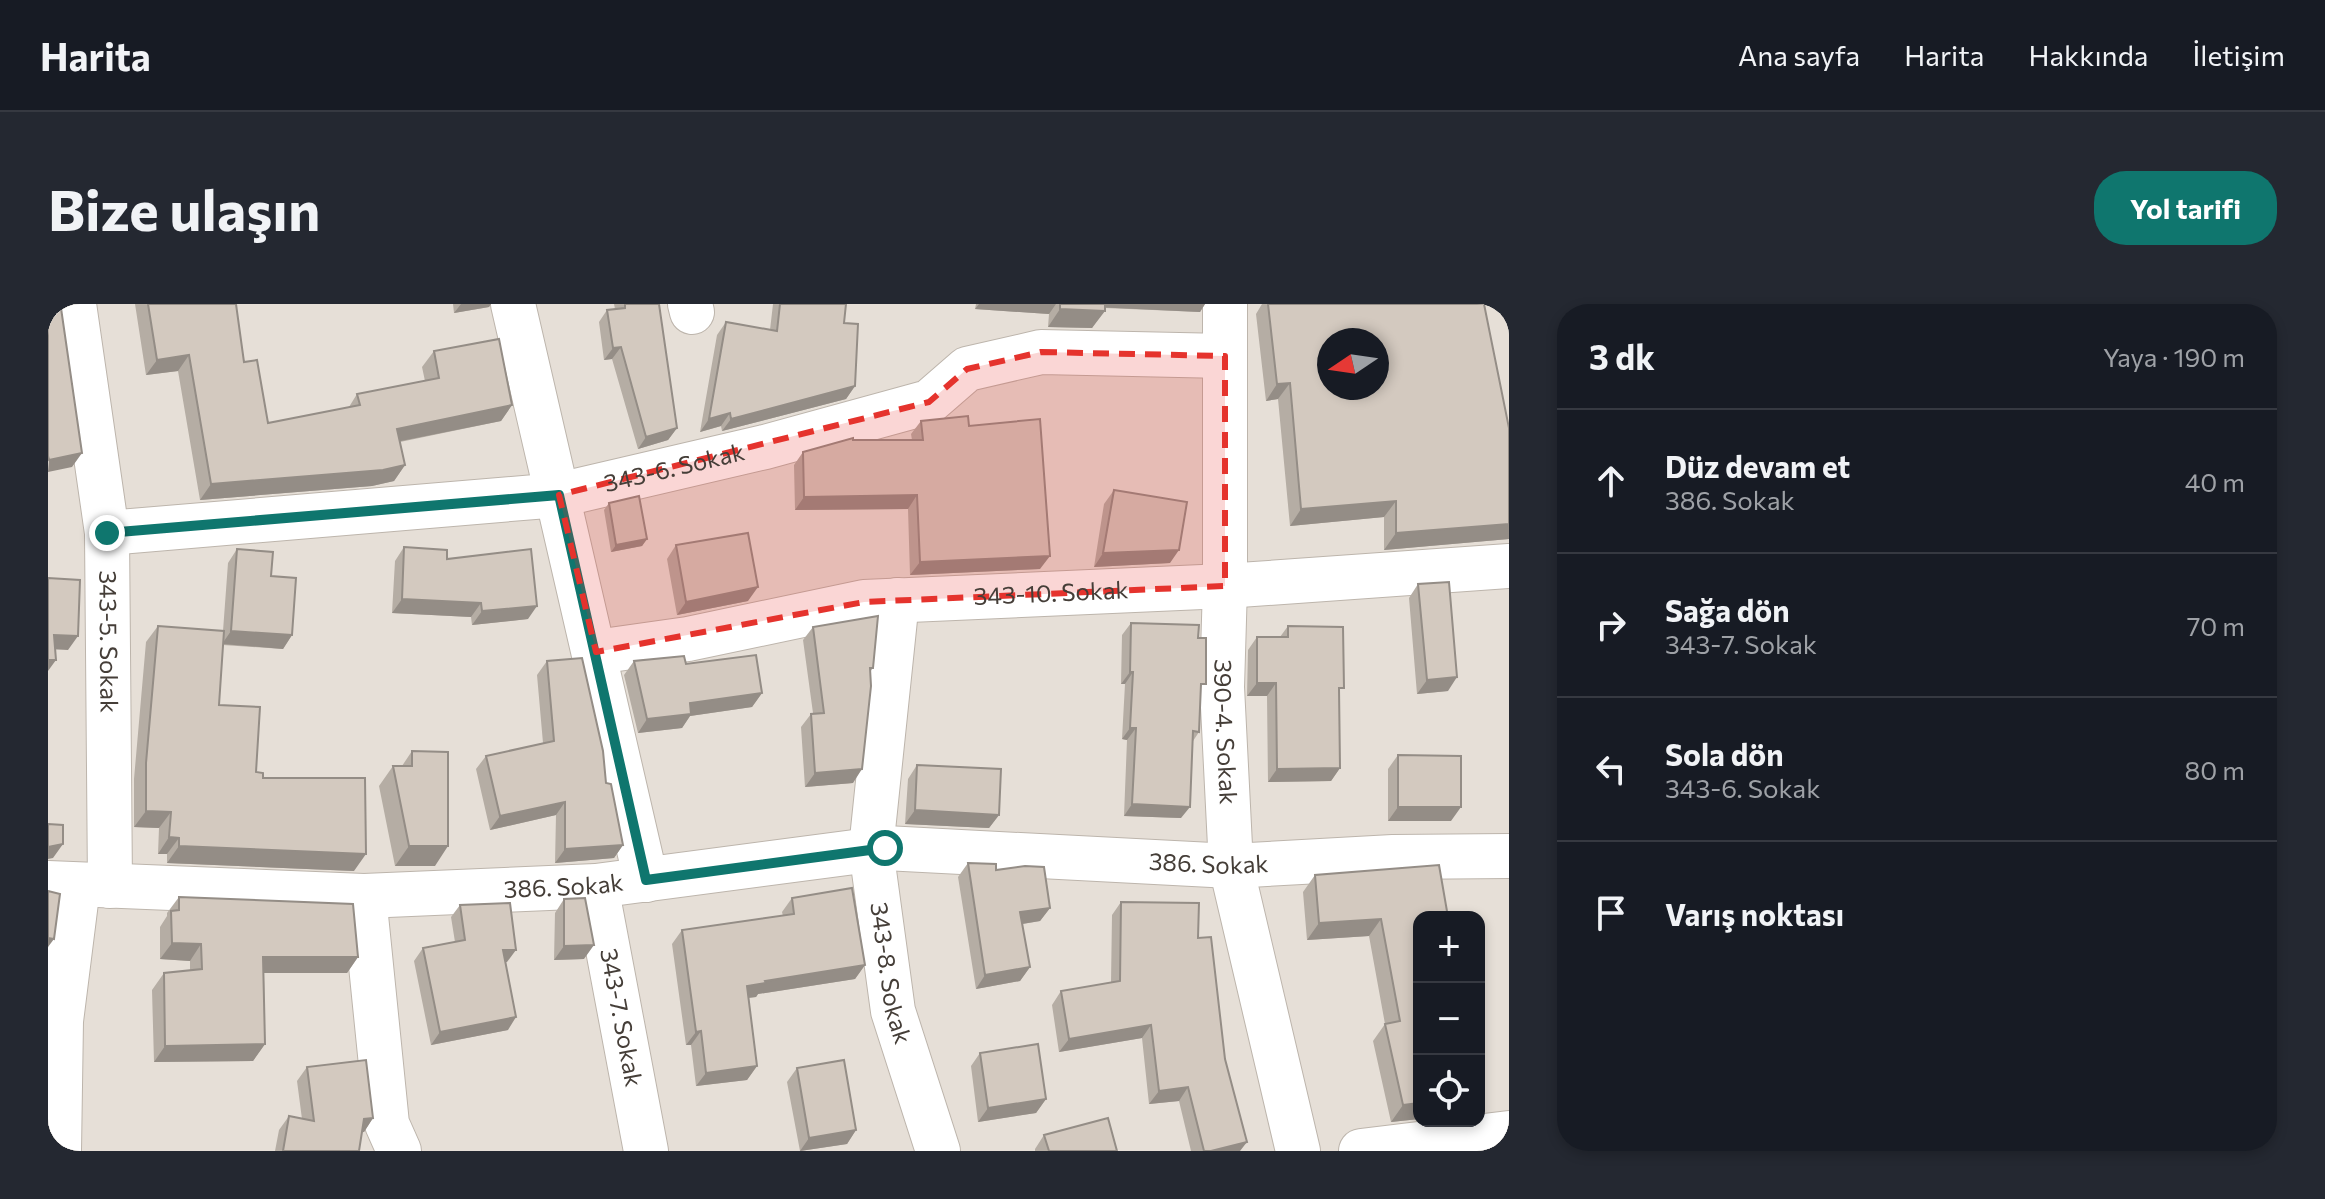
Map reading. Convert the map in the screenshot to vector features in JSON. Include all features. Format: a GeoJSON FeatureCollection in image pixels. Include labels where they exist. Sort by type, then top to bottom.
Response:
{"type":"FeatureCollection","features":[{"type":"Feature","properties":{"kind":"street","name":"343-5. Sokak"},"geometry":{"type":"LineString","coordinates":[[59,1151],[61,1021],[79,885],[107,533],[74,304]]}},
{"type":"Feature","properties":{"kind":"street"},"geometry":{"type":"LineString","coordinates":[[513,304],[596,652],[646,880]]}},
{"type":"Feature","properties":{"kind":"street","name":"390-4. Sokak"},"geometry":{"type":"LineString","coordinates":[[1225,304],[1222,687],[1231,866],[1298,1151]]}},
{"type":"Feature","properties":{"kind":"street","name":"343-6. Sokak"},"geometry":{"type":"LineString","coordinates":[[107,533],[559,495],[765,447],[929,402],[967,369],[1041,352],[1225,356]]}},
{"type":"Feature","properties":{"kind":"street","name":"343-10. Sokak"},"geometry":{"type":"LineString","coordinates":[[596,652],[688,639],[864,602],[1225,586],[1509,566]]}},
{"type":"Feature","properties":{"kind":"street","name":"343-8. Sokak"},"geometry":{"type":"LineString","coordinates":[[897,600],[871,849],[893,1011],[938,1151]]}},
{"type":"Feature","properties":{"kind":"street","name":"386. Sokak"},"geometry":{"type":"LineString","coordinates":[[79,885],[364,896],[596,886],[871,849],[1231,866],[1393,857],[1509,856]]}},
{"type":"Feature","properties":{"kind":"street","name":"343-7. Sokak"},"geometry":{"type":"LineString","coordinates":[[596,886],[646,1151]]}},
{"type":"Feature","properties":{"kind":"street"},"geometry":{"type":"LineString","coordinates":[[364,896],[387,1124],[399,1151]]}},
{"type":"Feature","properties":{"kind":"street"},"geometry":{"type":"LineString","coordinates":[[1361,1151],[1509,1133]]}},
{"type":"Feature","properties":{"kind":"highlighted area"},"geometry":{"type":"Polygon","coordinates":[[[1041,352],[1225,356],[1225,586],[864,602],[596,652],[559,495],[929,402],[967,369],[1041,352]]]}},
{"type":"Feature","properties":{"kind":"shaded area"},"geometry":{"type":"Polygon","coordinates":[[[48,304],[1509,304],[1509,1151],[48,1151],[48,304]]]}},
{"type":"Feature","properties":{"kind":"building"},"geometry":{"type":"Polygon","coordinates":[[[148,304],[236,304],[244,362],[257,360],[268,423],[360,405],[357,394],[439,378],[434,351],[499,339],[512,405],[397,429],[405,465],[383,470],[211,484],[189,355],[157,360],[148,304]]]}},
{"type":"Feature","properties":{"kind":"building"},"geometry":{"type":"Polygon","coordinates":[[[625,304],[659,304],[677,428],[646,437],[621,347],[613,348],[607,310],[625,308],[625,304]]]}},
{"type":"Feature","properties":{"kind":"building"},"geometry":{"type":"Polygon","coordinates":[[[780,304],[846,304],[844,323],[858,324],[855,386],[731,419],[730,413],[709,419],[726,322],[777,331],[780,304]]]}},
{"type":"Feature","properties":{"kind":"building"},"geometry":{"type":"Polygon","coordinates":[[[1060,304],[1105,304],[1105,311],[1060,309],[1060,304]]]}},
{"type":"Feature","properties":{"kind":"building"},"geometry":{"type":"Polygon","coordinates":[[[1268,304],[1484,304],[1509,428],[1509,524],[1396,533],[1396,501],[1301,509],[1290,383],[1277,384],[1268,304]]]}},
{"type":"Feature","properties":{"kind":"building"},"geometry":{"type":"Polygon","coordinates":[[[61,308],[82,453],[49,460],[48,311],[61,308]]]}},
{"type":"Feature","properties":{"kind":"building"},"geometry":{"type":"Polygon","coordinates":[[[968,416],[969,426],[1040,419],[1050,556],[920,562],[917,495],[804,497],[803,452],[853,438],[923,440],[921,421],[968,416]]]}},
{"type":"Feature","properties":{"kind":"building"},"geometry":{"type":"Polygon","coordinates":[[[1114,490],[1187,502],[1179,550],[1103,553],[1114,490]]]}},
{"type":"Feature","properties":{"kind":"building"},"geometry":{"type":"Polygon","coordinates":[[[639,496],[647,539],[616,545],[609,503],[639,496]]]}},
{"type":"Feature","properties":{"kind":"building"},"geometry":{"type":"Polygon","coordinates":[[[748,533],[758,587],[686,602],[676,545],[748,533]]]}},
{"type":"Feature","properties":{"kind":"building"},"geometry":{"type":"Polygon","coordinates":[[[404,547],[447,550],[447,559],[531,549],[537,606],[482,611],[481,603],[402,599],[404,547]]]}},
{"type":"Feature","properties":{"kind":"building"},"geometry":{"type":"Polygon","coordinates":[[[237,549],[273,552],[271,576],[296,578],[292,635],[231,631],[237,549]]]}},
{"type":"Feature","properties":{"kind":"building"},"geometry":{"type":"Polygon","coordinates":[[[48,578],[80,580],[78,636],[54,635],[56,660],[48,660],[48,578]]]}},
{"type":"Feature","properties":{"kind":"building"},"geometry":{"type":"Polygon","coordinates":[[[1449,582],[1457,677],[1427,680],[1418,584],[1449,582]]]}},
{"type":"Feature","properties":{"kind":"building"},"geometry":{"type":"Polygon","coordinates":[[[878,616],[873,668],[870,668],[871,686],[862,769],[815,773],[811,714],[824,713],[813,627],[878,616]]]}},
{"type":"Feature","properties":{"kind":"building"},"geometry":{"type":"Polygon","coordinates":[[[1131,623],[1199,625],[1198,638],[1206,638],[1206,684],[1201,684],[1199,732],[1193,731],[1190,807],[1132,804],[1136,728],[1130,728],[1133,672],[1130,672],[1131,623]]]}},
{"type":"Feature","properties":{"kind":"building"},"geometry":{"type":"Polygon","coordinates":[[[158,626],[224,631],[219,705],[260,707],[256,772],[263,773],[263,778],[365,778],[366,854],[179,846],[179,838],[169,837],[171,812],[146,811],[146,763],[158,626]]]}},
{"type":"Feature","properties":{"kind":"building"},"geometry":{"type":"Polygon","coordinates":[[[1288,626],[1343,627],[1344,688],[1339,688],[1340,768],[1277,769],[1276,683],[1257,683],[1257,637],[1288,637],[1288,626]]]}},
{"type":"Feature","properties":{"kind":"building"},"geometry":{"type":"Polygon","coordinates":[[[756,655],[762,693],[690,703],[691,714],[647,719],[634,661],[684,656],[686,664],[756,655]]]}},
{"type":"Feature","properties":{"kind":"building"},"geometry":{"type":"Polygon","coordinates":[[[582,658],[603,751],[606,783],[611,784],[623,845],[565,849],[565,802],[500,816],[486,756],[554,741],[547,661],[582,658]]]}},
{"type":"Feature","properties":{"kind":"building"},"geometry":{"type":"Polygon","coordinates":[[[412,751],[448,752],[448,846],[409,846],[393,766],[412,766],[412,751]]]}},
{"type":"Feature","properties":{"kind":"building"},"geometry":{"type":"Polygon","coordinates":[[[1398,755],[1461,756],[1461,807],[1398,807],[1398,755]]]}},
{"type":"Feature","properties":{"kind":"building"},"geometry":{"type":"Polygon","coordinates":[[[917,765],[1001,769],[999,815],[915,810],[917,765]]]}},
{"type":"Feature","properties":{"kind":"building"},"geometry":{"type":"Polygon","coordinates":[[[48,824],[63,825],[63,844],[48,847],[48,824]]]}},
{"type":"Feature","properties":{"kind":"building"},"geometry":{"type":"Polygon","coordinates":[[[968,863],[996,864],[996,870],[1044,867],[1050,908],[1020,912],[1030,967],[985,975],[968,863]]]}},
{"type":"Feature","properties":{"kind":"building"},"geometry":{"type":"Polygon","coordinates":[[[1439,865],[1447,911],[1413,911],[1413,1104],[1403,1105],[1385,1024],[1400,1021],[1381,919],[1319,923],[1315,875],[1439,865]]]}},
{"type":"Feature","properties":{"kind":"building"},"geometry":{"type":"Polygon","coordinates":[[[852,888],[865,965],[747,986],[757,1066],[706,1073],[701,1031],[696,1032],[682,930],[794,914],[792,898],[852,888]]]}},
{"type":"Feature","properties":{"kind":"building"},"geometry":{"type":"Polygon","coordinates":[[[48,891],[60,894],[54,939],[48,938],[48,891]]]}},
{"type":"Feature","properties":{"kind":"building"},"geometry":{"type":"Polygon","coordinates":[[[179,897],[353,904],[358,957],[263,957],[265,1044],[165,1046],[164,973],[202,969],[201,944],[172,943],[171,911],[179,910],[179,897]]]}},
{"type":"Feature","properties":{"kind":"building"},"geometry":{"type":"Polygon","coordinates":[[[585,898],[594,945],[564,946],[564,899],[585,898]]]}},
{"type":"Feature","properties":{"kind":"building"},"geometry":{"type":"Polygon","coordinates":[[[1121,902],[1199,903],[1198,938],[1211,937],[1225,1059],[1247,1142],[1204,1151],[1188,1087],[1159,1091],[1151,1025],[1069,1039],[1061,991],[1120,981],[1121,902]]]}},
{"type":"Feature","properties":{"kind":"building"},"geometry":{"type":"Polygon","coordinates":[[[510,903],[516,950],[503,950],[516,1017],[440,1032],[423,948],[465,940],[460,905],[510,903]]]}},
{"type":"Feature","properties":{"kind":"building"},"geometry":{"type":"Polygon","coordinates":[[[1038,1044],[1046,1099],[988,1108],[980,1053],[1038,1044]]]}},
{"type":"Feature","properties":{"kind":"building"},"geometry":{"type":"Polygon","coordinates":[[[366,1060],[373,1118],[364,1119],[359,1151],[283,1151],[289,1116],[314,1121],[307,1067],[366,1060]]]}},
{"type":"Feature","properties":{"kind":"building"},"geometry":{"type":"Polygon","coordinates":[[[844,1060],[856,1130],[809,1138],[797,1068],[844,1060]]]}},
{"type":"Feature","properties":{"kind":"building"},"geometry":{"type":"Polygon","coordinates":[[[1108,1118],[1117,1151],[1049,1151],[1044,1135],[1108,1118]]]}},
{"type":"Feature","properties":{"kind":"route"},"geometry":{"type":"LineString","coordinates":[[107,533],[559,495],[646,880],[885,848]]}}]}
